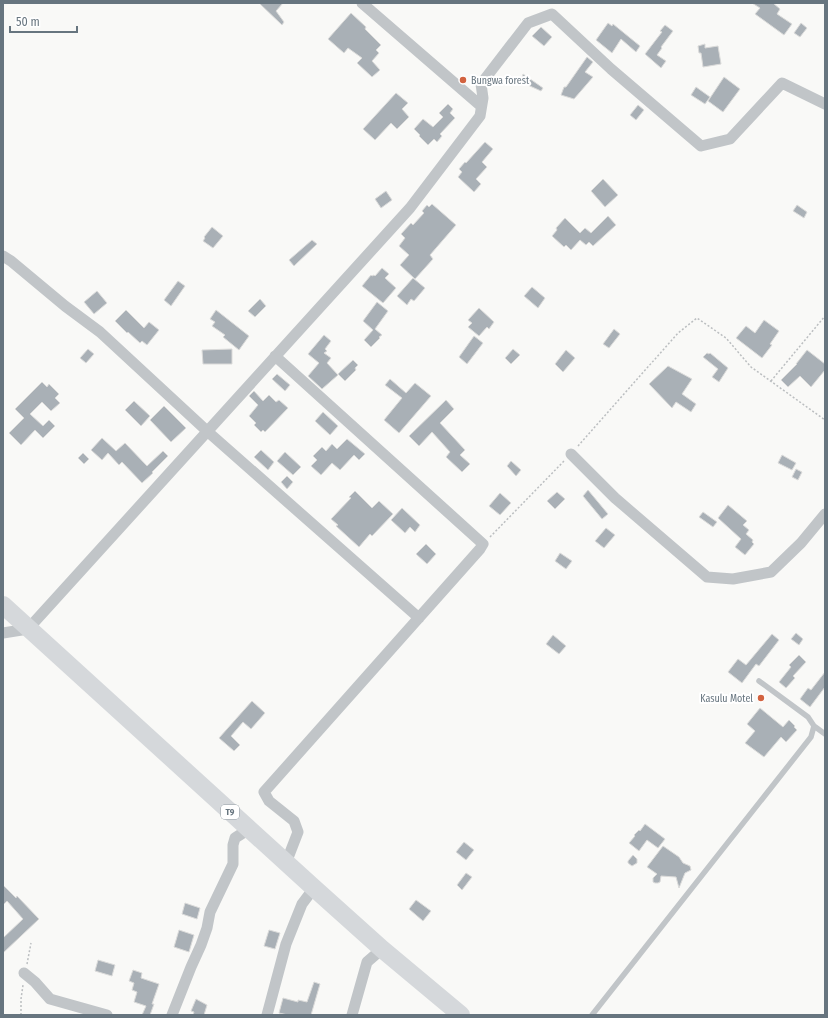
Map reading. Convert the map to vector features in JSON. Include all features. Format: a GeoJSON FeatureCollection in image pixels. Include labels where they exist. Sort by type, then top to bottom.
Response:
{"type":"FeatureCollection","features":[{"type":"Feature","properties":{"kind":"highway","name":"T9"},"geometry":{"type":"LineString","coordinates":[[3,605],[382,949],[461,1015]]}},
{"type":"Feature","properties":{"kind":"street"},"geometry":{"type":"LineString","coordinates":[[362,3],[481,106]]}},
{"type":"Feature","properties":{"kind":"street"},"geometry":{"type":"LineString","coordinates":[[3,632],[28,629],[410,208],[480,116],[483,98],[481,84],[528,23],[552,14],[611,70],[701,146],[730,139],[782,83],[825,104]]}},
{"type":"Feature","properties":{"kind":"street"},"geometry":{"type":"LineString","coordinates":[[3,256],[100,332],[207,431],[419,618]]}},
{"type":"Feature","properties":{"kind":"street"},"geometry":{"type":"LineString","coordinates":[[275,356],[484,544],[264,792],[269,801],[294,821],[298,832],[286,863]]}},
{"type":"Feature","properties":{"kind":"street"},"geometry":{"type":"LineString","coordinates":[[571,454],[615,498],[707,577],[733,579],[771,572],[801,543],[825,514]]}},
{"type":"Feature","properties":{"kind":"street"},"geometry":{"type":"LineString","coordinates":[[172,1015],[190,967],[201,945],[207,928],[210,912],[232,869],[233,845],[235,838],[249,829]]}},
{"type":"Feature","properties":{"kind":"street"},"geometry":{"type":"LineString","coordinates":[[267,1015],[286,944],[302,904],[314,888]]}},
{"type":"Feature","properties":{"kind":"street"},"geometry":{"type":"LineString","coordinates":[[352,1015],[367,962],[382,949]]}},
{"type":"Feature","properties":{"kind":"street"},"geometry":{"type":"LineString","coordinates":[[24,973],[35,982],[50,999],[107,1015]]}},
{"type":"Feature","properties":{"kind":"lane"},"geometry":{"type":"LineString","coordinates":[[759,681],[808,717],[814,726],[825,734]]}},
{"type":"Feature","properties":{"kind":"lane"},"geometry":{"type":"LineString","coordinates":[[592,1015],[811,737],[814,726]]}},
{"type":"Feature","properties":{"kind":"path"},"geometry":{"type":"LineString","coordinates":[[771,381],[825,316]]}},
{"type":"Feature","properties":{"kind":"path"},"geometry":{"type":"LineString","coordinates":[[654,360],[678,333],[697,318],[726,338],[752,367],[825,420]]}},
{"type":"Feature","properties":{"kind":"building"},"geometry":{"type":"Polygon","coordinates":[[[259,3],[283,3],[276,11],[284,22],[282,25],[259,3]]]}},
{"type":"Feature","properties":{"kind":"building"},"geometry":{"type":"Polygon","coordinates":[[[752,3],[773,3],[780,9],[777,14],[792,24],[784,35],[755,14],[760,8],[752,3]]]}},
{"type":"Feature","properties":{"kind":"building"},"geometry":{"type":"Polygon","coordinates":[[[351,13],[366,27],[365,29],[381,45],[376,50],[379,53],[372,61],[380,70],[372,77],[357,63],[362,58],[348,48],[344,53],[328,39],[351,13]]]}},
{"type":"Feature","properties":{"kind":"building"},"geometry":{"type":"Polygon","coordinates":[[[608,23],[612,26],[613,24],[640,46],[636,52],[621,39],[612,53],[596,40],[608,23]]]}},
{"type":"Feature","properties":{"kind":"building"},"geometry":{"type":"Polygon","coordinates":[[[801,23],[807,28],[800,37],[794,33],[801,23]]]}},
{"type":"Feature","properties":{"kind":"building"},"geometry":{"type":"Polygon","coordinates":[[[665,25],[673,31],[657,55],[666,61],[661,68],[645,54],[662,32],[660,31],[665,25]]]}},
{"type":"Feature","properties":{"kind":"building"},"geometry":{"type":"Polygon","coordinates":[[[541,27],[552,37],[544,46],[532,36],[541,27]]]}},
{"type":"Feature","properties":{"kind":"building"},"geometry":{"type":"Polygon","coordinates":[[[705,44],[705,48],[718,46],[721,64],[703,67],[701,53],[699,53],[698,46],[705,44]]]}},
{"type":"Feature","properties":{"kind":"building"},"geometry":{"type":"Polygon","coordinates":[[[587,57],[593,62],[585,72],[593,77],[574,99],[561,95],[564,87],[566,87],[587,57]]]}},
{"type":"Feature","properties":{"kind":"building"},"geometry":{"type":"Polygon","coordinates":[[[523,74],[543,88],[541,91],[521,82],[523,74]]]}},
{"type":"Feature","properties":{"kind":"building"},"geometry":{"type":"Polygon","coordinates":[[[724,77],[740,89],[723,112],[708,101],[724,77]]]}},
{"type":"Feature","properties":{"kind":"building"},"geometry":{"type":"Polygon","coordinates":[[[696,87],[710,97],[705,104],[691,95],[696,87]]]}},
{"type":"Feature","properties":{"kind":"building"},"geometry":{"type":"Polygon","coordinates":[[[396,93],[408,103],[402,109],[409,117],[397,129],[391,123],[375,140],[363,129],[396,93]]]}},
{"type":"Feature","properties":{"kind":"building"},"geometry":{"type":"Polygon","coordinates":[[[448,104],[453,109],[450,113],[455,118],[440,134],[442,136],[437,142],[434,139],[428,145],[414,129],[423,119],[433,127],[443,117],[439,113],[448,104]]]}},
{"type":"Feature","properties":{"kind":"building"},"geometry":{"type":"Polygon","coordinates":[[[638,105],[644,110],[636,120],[630,115],[638,105]]]}},
{"type":"Feature","properties":{"kind":"building"},"geometry":{"type":"Polygon","coordinates":[[[485,142],[493,149],[482,162],[487,167],[476,179],[481,184],[474,192],[458,177],[462,172],[459,169],[485,142]]]}},
{"type":"Feature","properties":{"kind":"building"},"geometry":{"type":"Polygon","coordinates":[[[603,179],[618,195],[605,207],[591,191],[603,179]]]}},
{"type":"Feature","properties":{"kind":"building"},"geometry":{"type":"Polygon","coordinates":[[[386,191],[392,200],[381,208],[375,199],[386,191]]]}},
{"type":"Feature","properties":{"kind":"building"},"geometry":{"type":"Polygon","coordinates":[[[432,204],[456,225],[430,255],[433,259],[415,279],[400,265],[409,255],[399,246],[405,238],[401,234],[411,223],[413,225],[424,213],[422,211],[427,205],[429,207],[432,204]]]}},
{"type":"Feature","properties":{"kind":"building"},"geometry":{"type":"Polygon","coordinates":[[[797,205],[807,212],[804,218],[793,211],[797,205]]]}},
{"type":"Feature","properties":{"kind":"building"},"geometry":{"type":"Polygon","coordinates":[[[608,216],[616,225],[593,246],[589,242],[586,245],[580,240],[571,250],[566,245],[564,247],[552,236],[557,230],[556,228],[565,218],[580,233],[585,228],[591,233],[608,216]]]}},
{"type":"Feature","properties":{"kind":"building"},"geometry":{"type":"Polygon","coordinates":[[[212,227],[223,236],[213,248],[203,241],[205,238],[204,237],[212,227]]]}},
{"type":"Feature","properties":{"kind":"building"},"geometry":{"type":"Polygon","coordinates":[[[312,240],[317,244],[294,266],[289,260],[312,240]]]}},
{"type":"Feature","properties":{"kind":"building"},"geometry":{"type":"Polygon","coordinates":[[[382,268],[389,274],[385,278],[396,288],[383,303],[362,286],[371,275],[375,276],[382,268]]]}},
{"type":"Feature","properties":{"kind":"building"},"geometry":{"type":"Polygon","coordinates":[[[413,278],[425,288],[414,301],[411,299],[407,305],[397,296],[413,278]]]}},
{"type":"Feature","properties":{"kind":"building"},"geometry":{"type":"Polygon","coordinates":[[[178,281],[185,286],[171,306],[164,300],[178,281]]]}},
{"type":"Feature","properties":{"kind":"building"},"geometry":{"type":"Polygon","coordinates":[[[532,287],[545,298],[538,308],[524,296],[532,287]]]}},
{"type":"Feature","properties":{"kind":"building"},"geometry":{"type":"Polygon","coordinates":[[[97,291],[107,303],[94,314],[84,302],[97,291]]]}},
{"type":"Feature","properties":{"kind":"building"},"geometry":{"type":"Polygon","coordinates":[[[260,299],[266,306],[255,317],[248,311],[260,299]]]}},
{"type":"Feature","properties":{"kind":"building"},"geometry":{"type":"Polygon","coordinates":[[[377,302],[388,311],[375,329],[382,335],[371,347],[364,340],[373,330],[363,321],[377,302]]]}},
{"type":"Feature","properties":{"kind":"building"},"geometry":{"type":"Polygon","coordinates":[[[479,308],[494,322],[489,329],[487,327],[479,336],[468,327],[472,323],[468,320],[479,308]]]}},
{"type":"Feature","properties":{"kind":"building"},"geometry":{"type":"Polygon","coordinates":[[[126,310],[144,328],[149,322],[159,330],[147,345],[142,341],[140,343],[115,321],[126,310]]]}},
{"type":"Feature","properties":{"kind":"building"},"geometry":{"type":"Polygon","coordinates":[[[216,310],[249,336],[239,350],[223,337],[225,335],[212,326],[215,322],[210,319],[216,310]]]}},
{"type":"Feature","properties":{"kind":"building"},"geometry":{"type":"Polygon","coordinates":[[[764,320],[779,331],[770,344],[772,345],[762,358],[736,338],[746,326],[755,333],[764,320]]]}},
{"type":"Feature","properties":{"kind":"building"},"geometry":{"type":"Polygon","coordinates":[[[614,329],[620,334],[609,348],[603,344],[614,329]]]}},
{"type":"Feature","properties":{"kind":"building"},"geometry":{"type":"Polygon","coordinates":[[[324,335],[331,341],[325,349],[327,351],[324,353],[331,358],[327,363],[338,375],[322,389],[308,376],[319,363],[308,354],[324,335]]]}},
{"type":"Feature","properties":{"kind":"building"},"geometry":{"type":"Polygon","coordinates":[[[474,336],[483,343],[467,364],[459,357],[474,336]]]}},
{"type":"Feature","properties":{"kind":"building"},"geometry":{"type":"Polygon","coordinates":[[[88,349],[94,354],[86,363],[80,358],[88,349]]]}},
{"type":"Feature","properties":{"kind":"building"},"geometry":{"type":"Polygon","coordinates":[[[232,349],[232,364],[203,364],[202,350],[232,349]]]}},
{"type":"Feature","properties":{"kind":"building"},"geometry":{"type":"Polygon","coordinates":[[[513,349],[520,355],[511,364],[505,358],[513,349]]]}},
{"type":"Feature","properties":{"kind":"building"},"geometry":{"type":"Polygon","coordinates":[[[566,350],[575,358],[563,372],[555,364],[566,350]]]}},
{"type":"Feature","properties":{"kind":"building"},"geometry":{"type":"Polygon","coordinates":[[[807,350],[825,364],[825,370],[811,387],[800,376],[788,387],[781,380],[797,364],[807,350]]]}},
{"type":"Feature","properties":{"kind":"building"},"geometry":{"type":"Polygon","coordinates":[[[707,353],[710,353],[728,368],[719,382],[712,377],[718,369],[703,357],[707,353]]]}},
{"type":"Feature","properties":{"kind":"building"},"geometry":{"type":"Polygon","coordinates":[[[353,360],[358,365],[355,368],[356,370],[345,381],[338,374],[353,360]]]}},
{"type":"Feature","properties":{"kind":"building"},"geometry":{"type":"Polygon","coordinates":[[[668,366],[692,379],[682,394],[696,404],[691,412],[676,402],[672,408],[649,384],[668,366]]]}},
{"type":"Feature","properties":{"kind":"building"},"geometry":{"type":"Polygon","coordinates":[[[277,374],[290,385],[285,391],[272,379],[277,374]]]}},
{"type":"Feature","properties":{"kind":"building"},"geometry":{"type":"Polygon","coordinates":[[[390,379],[406,393],[415,383],[431,396],[399,433],[384,420],[402,398],[385,385],[390,379]]]}},
{"type":"Feature","properties":{"kind":"building"},"geometry":{"type":"Polygon","coordinates":[[[42,382],[47,387],[49,384],[59,394],[55,398],[60,403],[51,411],[42,402],[30,414],[43,426],[49,420],[55,426],[43,438],[35,430],[21,445],[9,433],[24,418],[15,409],[42,382]]]}},
{"type":"Feature","properties":{"kind":"building"},"geometry":{"type":"Polygon","coordinates":[[[254,391],[263,401],[269,395],[276,402],[279,400],[288,408],[265,432],[263,430],[261,432],[254,425],[256,423],[249,416],[258,405],[249,396],[254,391]]]}},
{"type":"Feature","properties":{"kind":"building"},"geometry":{"type":"Polygon","coordinates":[[[446,400],[454,409],[440,423],[465,450],[460,455],[470,464],[462,472],[446,457],[450,452],[432,432],[419,446],[409,436],[446,400]]]}},
{"type":"Feature","properties":{"kind":"building"},"geometry":{"type":"Polygon","coordinates":[[[134,401],[150,416],[141,426],[125,410],[134,401]]]}},
{"type":"Feature","properties":{"kind":"building"},"geometry":{"type":"Polygon","coordinates":[[[164,406],[186,428],[171,442],[150,420],[164,406]]]}},
{"type":"Feature","properties":{"kind":"building"},"geometry":{"type":"Polygon","coordinates":[[[323,412],[338,426],[330,435],[315,421],[323,412]]]}},
{"type":"Feature","properties":{"kind":"building"},"geometry":{"type":"Polygon","coordinates":[[[102,438],[116,451],[125,443],[147,466],[163,451],[168,456],[142,483],[122,462],[119,465],[108,453],[102,460],[91,450],[102,438]]]}},
{"type":"Feature","properties":{"kind":"building"},"geometry":{"type":"Polygon","coordinates":[[[347,439],[365,454],[359,460],[354,455],[340,470],[332,463],[321,475],[311,466],[317,460],[313,456],[322,447],[326,451],[332,444],[337,449],[347,439]]]}},
{"type":"Feature","properties":{"kind":"building"},"geometry":{"type":"Polygon","coordinates":[[[261,450],[274,462],[268,470],[254,457],[261,450]]]}},
{"type":"Feature","properties":{"kind":"building"},"geometry":{"type":"Polygon","coordinates":[[[285,452],[301,467],[293,475],[277,461],[285,452]]]}},
{"type":"Feature","properties":{"kind":"building"},"geometry":{"type":"Polygon","coordinates":[[[83,453],[89,459],[84,464],[78,458],[83,453]]]}},
{"type":"Feature","properties":{"kind":"building"},"geometry":{"type":"Polygon","coordinates":[[[782,455],[796,463],[792,470],[778,463],[782,455]]]}},
{"type":"Feature","properties":{"kind":"building"},"geometry":{"type":"Polygon","coordinates":[[[511,461],[521,470],[516,476],[507,466],[511,461]]]}},
{"type":"Feature","properties":{"kind":"building"},"geometry":{"type":"Polygon","coordinates":[[[796,469],[802,472],[798,480],[792,477],[796,469]]]}},
{"type":"Feature","properties":{"kind":"building"},"geometry":{"type":"Polygon","coordinates":[[[287,476],[293,482],[287,489],[281,482],[287,476]]]}},
{"type":"Feature","properties":{"kind":"building"},"geometry":{"type":"Polygon","coordinates":[[[588,490],[608,514],[602,519],[583,496],[588,490]]]}},
{"type":"Feature","properties":{"kind":"building"},"geometry":{"type":"Polygon","coordinates":[[[355,491],[372,508],[379,501],[393,514],[372,536],[370,534],[359,547],[336,526],[338,525],[331,519],[351,498],[349,497],[355,491]]]}},
{"type":"Feature","properties":{"kind":"building"},"geometry":{"type":"Polygon","coordinates":[[[557,492],[565,499],[555,509],[547,501],[557,492]]]}},
{"type":"Feature","properties":{"kind":"building"},"geometry":{"type":"Polygon","coordinates":[[[500,493],[511,503],[500,515],[489,506],[500,493]]]}},
{"type":"Feature","properties":{"kind":"building"},"geometry":{"type":"Polygon","coordinates":[[[728,505],[747,521],[743,525],[749,530],[746,534],[753,540],[752,542],[754,544],[745,555],[735,547],[741,539],[718,518],[728,505]]]}},
{"type":"Feature","properties":{"kind":"building"},"geometry":{"type":"Polygon","coordinates":[[[402,508],[420,525],[415,532],[410,527],[405,533],[391,520],[402,508]]]}},
{"type":"Feature","properties":{"kind":"building"},"geometry":{"type":"Polygon","coordinates":[[[703,512],[717,522],[713,527],[699,517],[703,512]]]}},
{"type":"Feature","properties":{"kind":"building"},"geometry":{"type":"Polygon","coordinates":[[[606,528],[615,535],[604,548],[595,541],[606,528]]]}},
{"type":"Feature","properties":{"kind":"building"},"geometry":{"type":"Polygon","coordinates":[[[426,544],[436,554],[427,564],[416,554],[426,544]]]}},
{"type":"Feature","properties":{"kind":"building"},"geometry":{"type":"Polygon","coordinates":[[[560,553],[572,561],[566,569],[555,561],[560,553]]]}},
{"type":"Feature","properties":{"kind":"building"},"geometry":{"type":"Polygon","coordinates":[[[796,633],[803,639],[799,645],[791,639],[796,633]]]}},
{"type":"Feature","properties":{"kind":"building"},"geometry":{"type":"Polygon","coordinates":[[[772,634],[779,640],[759,666],[756,664],[742,683],[728,672],[738,659],[746,665],[772,634]]]}},
{"type":"Feature","properties":{"kind":"building"},"geometry":{"type":"Polygon","coordinates":[[[553,635],[566,646],[559,654],[546,644],[553,635]]]}},
{"type":"Feature","properties":{"kind":"building"},"geometry":{"type":"Polygon","coordinates":[[[799,655],[806,662],[793,676],[795,678],[786,688],[779,682],[791,667],[789,665],[799,655]]]}},
{"type":"Feature","properties":{"kind":"building"},"geometry":{"type":"Polygon","coordinates":[[[825,672],[825,687],[810,707],[800,699],[808,688],[811,690],[825,672]]]}},
{"type":"Feature","properties":{"kind":"building"},"geometry":{"type":"Polygon","coordinates":[[[252,701],[265,713],[251,729],[243,722],[231,736],[240,745],[234,751],[219,738],[252,701]]]}},
{"type":"Feature","properties":{"kind":"building"},"geometry":{"type":"Polygon","coordinates":[[[760,708],[783,727],[789,720],[797,730],[786,742],[781,737],[764,757],[745,743],[755,731],[747,724],[760,708]]]}},
{"type":"Feature","properties":{"kind":"building"},"geometry":{"type":"Polygon","coordinates":[[[645,824],[665,839],[658,848],[647,840],[639,851],[629,843],[635,836],[634,835],[639,830],[640,831],[645,824]]]}},
{"type":"Feature","properties":{"kind":"building"},"geometry":{"type":"Polygon","coordinates":[[[464,842],[474,850],[466,860],[456,852],[464,842]]]}},
{"type":"Feature","properties":{"kind":"building"},"geometry":{"type":"Polygon","coordinates":[[[663,846],[679,857],[683,863],[690,866],[691,870],[685,873],[679,888],[676,877],[661,876],[660,882],[653,882],[653,878],[657,874],[647,867],[663,846]]]}},
{"type":"Feature","properties":{"kind":"building"},"geometry":{"type":"Polygon","coordinates":[[[633,855],[637,859],[637,863],[632,866],[628,863],[628,861],[633,855]]]}},
{"type":"Feature","properties":{"kind":"building"},"geometry":{"type":"Polygon","coordinates":[[[466,873],[472,877],[462,890],[457,885],[466,873]]]}},
{"type":"Feature","properties":{"kind":"building"},"geometry":{"type":"Polygon","coordinates":[[[3,885],[16,898],[17,896],[39,919],[3,953],[3,938],[23,919],[7,901],[3,905],[3,885]]]}},
{"type":"Feature","properties":{"kind":"building"},"geometry":{"type":"Polygon","coordinates":[[[416,900],[431,911],[423,921],[409,909],[416,900]]]}},
{"type":"Feature","properties":{"kind":"building"},"geometry":{"type":"Polygon","coordinates":[[[185,903],[200,908],[197,919],[182,914],[185,903]]]}},
{"type":"Feature","properties":{"kind":"building"},"geometry":{"type":"Polygon","coordinates":[[[179,930],[194,935],[189,952],[174,947],[179,930]]]}},
{"type":"Feature","properties":{"kind":"building"},"geometry":{"type":"Polygon","coordinates":[[[269,930],[280,933],[275,949],[264,946],[269,930]]]}},
{"type":"Feature","properties":{"kind":"building"},"geometry":{"type":"Polygon","coordinates":[[[98,960],[115,965],[112,976],[95,971],[98,960]]]}},
{"type":"Feature","properties":{"kind":"building"},"geometry":{"type":"Polygon","coordinates":[[[133,970],[142,973],[141,978],[159,984],[150,1015],[142,1015],[146,1006],[134,1002],[137,992],[132,990],[134,983],[129,981],[133,970]]]}},
{"type":"Feature","properties":{"kind":"building"},"geometry":{"type":"Polygon","coordinates":[[[314,982],[320,984],[311,1015],[288,1015],[279,1013],[283,998],[298,1002],[298,1000],[307,1002],[314,982]]]}},
{"type":"Feature","properties":{"kind":"building"},"geometry":{"type":"Polygon","coordinates":[[[196,999],[207,1005],[204,1015],[193,1015],[194,1012],[191,1011],[196,999]]]}},
{"type":"Feature","properties":{"kind":"place","name":"Bungwa forest"},"geometry":{"type":"Point","coordinates":[463,80]}},
{"type":"Feature","properties":{"kind":"place","name":"Kasulu Motel"},"geometry":{"type":"Point","coordinates":[761,698]}}]}
